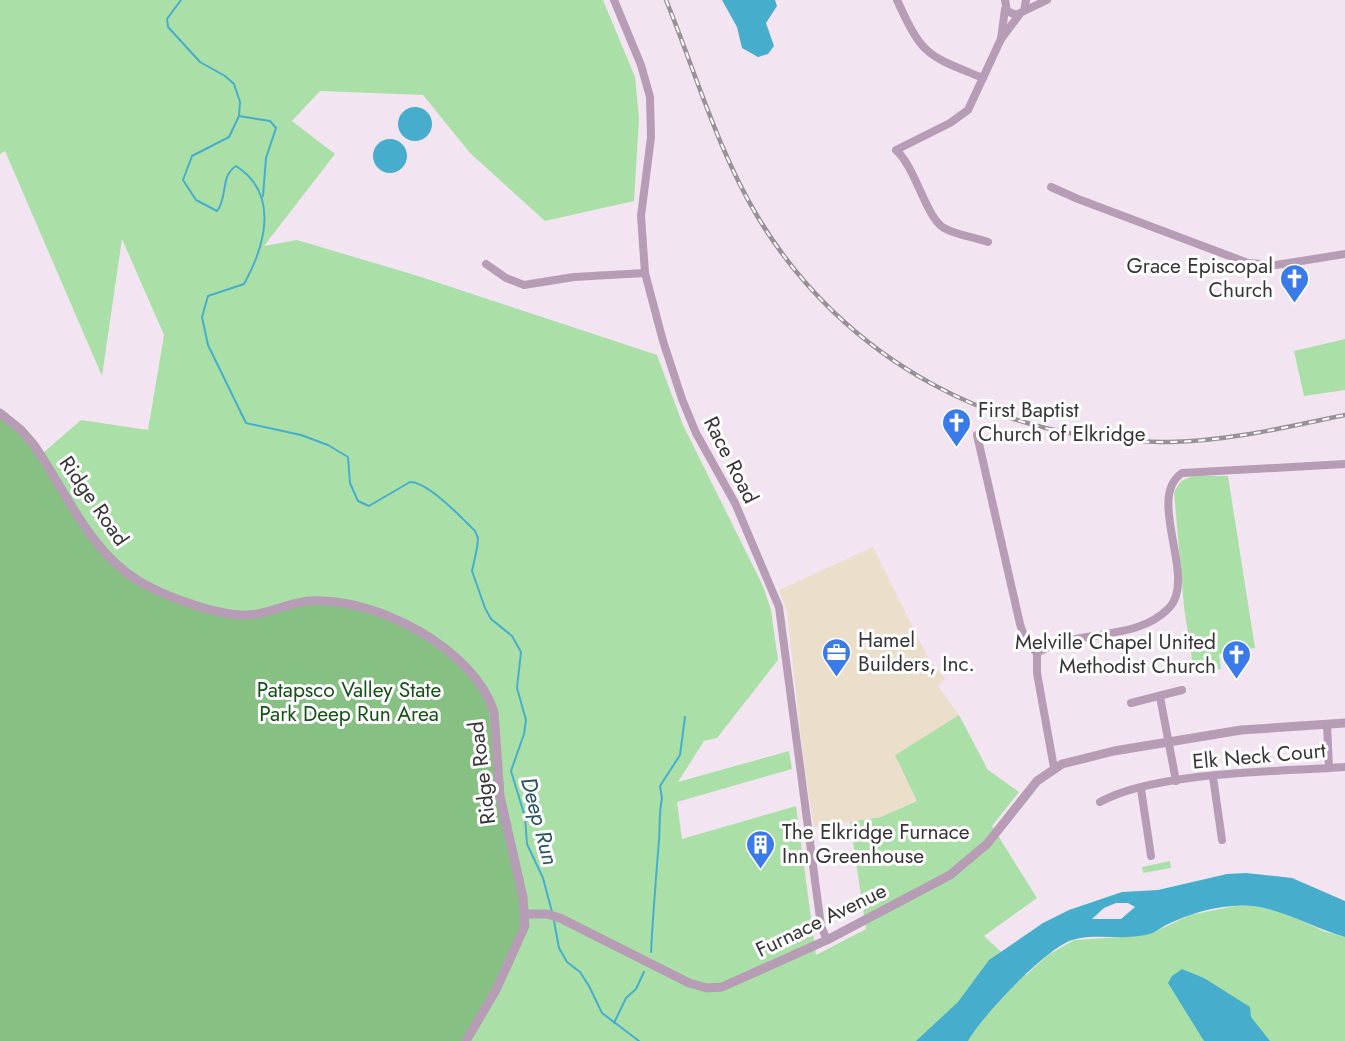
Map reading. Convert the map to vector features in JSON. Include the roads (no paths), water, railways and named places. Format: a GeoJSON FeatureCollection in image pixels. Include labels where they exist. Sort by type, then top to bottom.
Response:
{"type":"FeatureCollection","features":[{"type":"Feature","properties":{"kind":"street","name":"Race Road"},"geometry":{"type":"LineString","coordinates":[[614,0],[641,65],[650,97],[651,137],[641,216],[645,273],[663,341],[682,399],[696,434],[735,503],[779,608],[817,892],[822,926],[827,940]]}},
{"type":"Feature","properties":{"kind":"street"},"geometry":{"type":"LineString","coordinates":[[897,0],[916,40],[923,49],[939,60],[983,78]]}},
{"type":"Feature","properties":{"kind":"street"},"geometry":{"type":"LineString","coordinates":[[988,242],[950,231],[938,224],[907,159],[896,150],[961,117],[974,101],[1001,39],[1022,13],[1026,0]]}},
{"type":"Feature","properties":{"kind":"street"},"geometry":{"type":"LineString","coordinates":[[1005,3],[1009,14],[1022,13],[1047,0]]}},
{"type":"Feature","properties":{"kind":"street"},"geometry":{"type":"LineString","coordinates":[[1001,39],[1005,3]]}},
{"type":"Feature","properties":{"kind":"street"},"geometry":{"type":"LineString","coordinates":[[1051,187],[1104,210],[1248,263],[1276,265],[1345,254]]}},
{"type":"Feature","properties":{"kind":"street"},"geometry":{"type":"LineString","coordinates":[[486,264],[506,278],[524,285],[574,277],[645,273]]}},
{"type":"Feature","properties":{"kind":"street","name":"Ridge Road"},"geometry":{"type":"LineString","coordinates":[[0,413],[21,430],[34,445],[100,546],[122,568],[148,586],[232,614],[250,615],[309,601],[359,607],[409,625],[466,666],[484,688],[494,712],[500,796],[525,914]]}},
{"type":"Feature","properties":{"kind":"street"},"geometry":{"type":"LineString","coordinates":[[976,435],[1020,624],[1026,642],[1036,653],[1036,673],[1054,768]]}},
{"type":"Feature","properties":{"kind":"street"},"geometry":{"type":"LineString","coordinates":[[1036,653],[1062,641],[1134,627],[1157,616],[1171,605],[1177,592],[1177,584],[1169,496],[1173,481],[1182,473],[1345,464]]}},
{"type":"Feature","properties":{"kind":"street"},"geometry":{"type":"LineString","coordinates":[[1131,703],[1182,690]]}},
{"type":"Feature","properties":{"kind":"street"},"geometry":{"type":"LineString","coordinates":[[1160,697],[1176,781]]}},
{"type":"Feature","properties":{"kind":"street","name":"Furnace Avenue"},"geometry":{"type":"LineString","coordinates":[[525,914],[547,914],[560,918],[681,979],[707,988],[732,983],[827,940],[962,867],[995,835],[1030,788],[1054,768],[1097,755],[1241,730],[1345,723]]}},
{"type":"Feature","properties":{"kind":"street"},"geometry":{"type":"LineString","coordinates":[[1328,724],[1329,768]]}},
{"type":"Feature","properties":{"kind":"street","name":"Elk Neck Court"},"geometry":{"type":"LineString","coordinates":[[1100,802],[1114,795],[1176,781],[1345,767]]}},
{"type":"Feature","properties":{"kind":"street"},"geometry":{"type":"LineString","coordinates":[[1213,777],[1222,840]]}},
{"type":"Feature","properties":{"kind":"street"},"geometry":{"type":"LineString","coordinates":[[1142,789],[1151,856]]}},
{"type":"Feature","properties":{"kind":"street"},"geometry":{"type":"LineString","coordinates":[[466,1041],[496,990],[521,939],[525,914]]}},
{"type":"Feature","properties":{"kind":"water"},"geometry":{"type":"Polygon","coordinates":[[[722,0],[775,0],[777,6],[766,23],[774,46],[768,54],[758,57],[742,48],[737,27],[722,0]]]}},
{"type":"Feature","properties":{"kind":"water"},"geometry":{"type":"Polygon","coordinates":[[[415,107],[427,112],[432,124],[427,136],[415,141],[403,136],[398,124],[403,112],[415,107]]]}},
{"type":"Feature","properties":{"kind":"water"},"geometry":{"type":"Polygon","coordinates":[[[390,139],[402,144],[407,156],[402,168],[390,173],[378,168],[373,156],[378,144],[390,139]]]}},
{"type":"Feature","properties":{"kind":"water"},"geometry":{"type":"Polygon","coordinates":[[[1246,873],[1292,878],[1345,901],[1345,937],[1266,908],[1243,905],[1198,912],[1176,920],[1152,933],[1140,936],[1091,937],[1072,940],[1046,956],[1015,984],[986,1016],[968,1041],[916,1041],[958,1002],[989,960],[1043,923],[1069,910],[1122,892],[1158,890],[1227,874],[1246,873]],[[1116,903],[1104,908],[1092,919],[1121,919],[1135,907],[1128,903],[1116,903]]]}},
{"type":"Feature","properties":{"kind":"water"},"geometry":{"type":"Polygon","coordinates":[[[1182,969],[1204,978],[1250,1007],[1251,1017],[1270,1041],[1204,1041],[1168,983],[1172,976],[1182,969]]]}},
{"type":"Feature","properties":{"kind":"waterway","name":"Deep Run"},"geometry":{"type":"LineString","coordinates":[[181,0],[167,19],[168,27],[200,62],[225,76],[234,84],[240,102],[239,116],[229,137],[192,156],[183,180],[196,200],[217,211],[228,175],[236,166],[250,178],[259,191],[263,206],[262,237],[258,253],[244,284],[208,296],[202,317],[208,345],[246,423],[301,435],[328,445],[348,457],[350,483],[358,501],[369,506],[410,482],[435,494],[475,531],[478,538],[472,571],[485,608],[491,619],[512,636],[521,652],[517,688],[526,720],[524,734],[511,771],[525,817],[527,844],[543,878],[552,912]]}},
{"type":"Feature","properties":{"kind":"waterway"},"geometry":{"type":"LineString","coordinates":[[239,116],[270,121],[276,128],[266,158],[263,196]]}},
{"type":"Feature","properties":{"kind":"waterway"},"geometry":{"type":"LineString","coordinates":[[651,952],[662,798],[660,786],[680,755],[685,717]]}},
{"type":"Feature","properties":{"kind":"waterway","name":"Deep Run"},"geometry":{"type":"LineString","coordinates":[[554,921],[559,948],[567,962],[580,972],[602,1013],[639,1041]]}},
{"type":"Feature","properties":{"kind":"waterway"},"geometry":{"type":"LineString","coordinates":[[614,1023],[626,998],[636,989],[644,972]]}},
{"type":"Feature","properties":{"kind":"railway"},"geometry":{"type":"LineString","coordinates":[[666,0],[707,109],[742,189],[756,214],[792,266],[833,312],[880,351],[932,384],[987,410],[1046,428],[1107,439],[1170,442],[1214,439],[1258,433],[1345,415]]}},
{"type":"Feature","properties":{"kind":"place","name":"Grace Episcopal Church"},"geometry":{"type":"Point","coordinates":[1294,304]}},
{"type":"Feature","properties":{"kind":"place","name":"First Baptist Church of Elkridge"},"geometry":{"type":"Point","coordinates":[957,448]}},
{"type":"Feature","properties":{"kind":"place","name":"Hamel Builders, Inc."},"geometry":{"type":"Point","coordinates":[837,678]}},
{"type":"Feature","properties":{"kind":"place","name":"Melville Chapel United Methodist Church"},"geometry":{"type":"Point","coordinates":[1237,680]}},
{"type":"Feature","properties":{"kind":"place","name":"The Elkridge Furnace Inn Greenhouse"},"geometry":{"type":"Point","coordinates":[761,870]}},
{"type":"Feature","properties":{"kind":"park label","name":"Patapsco Valley State Park Deep Run Area"},"geometry":{"type":"Point","coordinates":[349,702]}}]}
